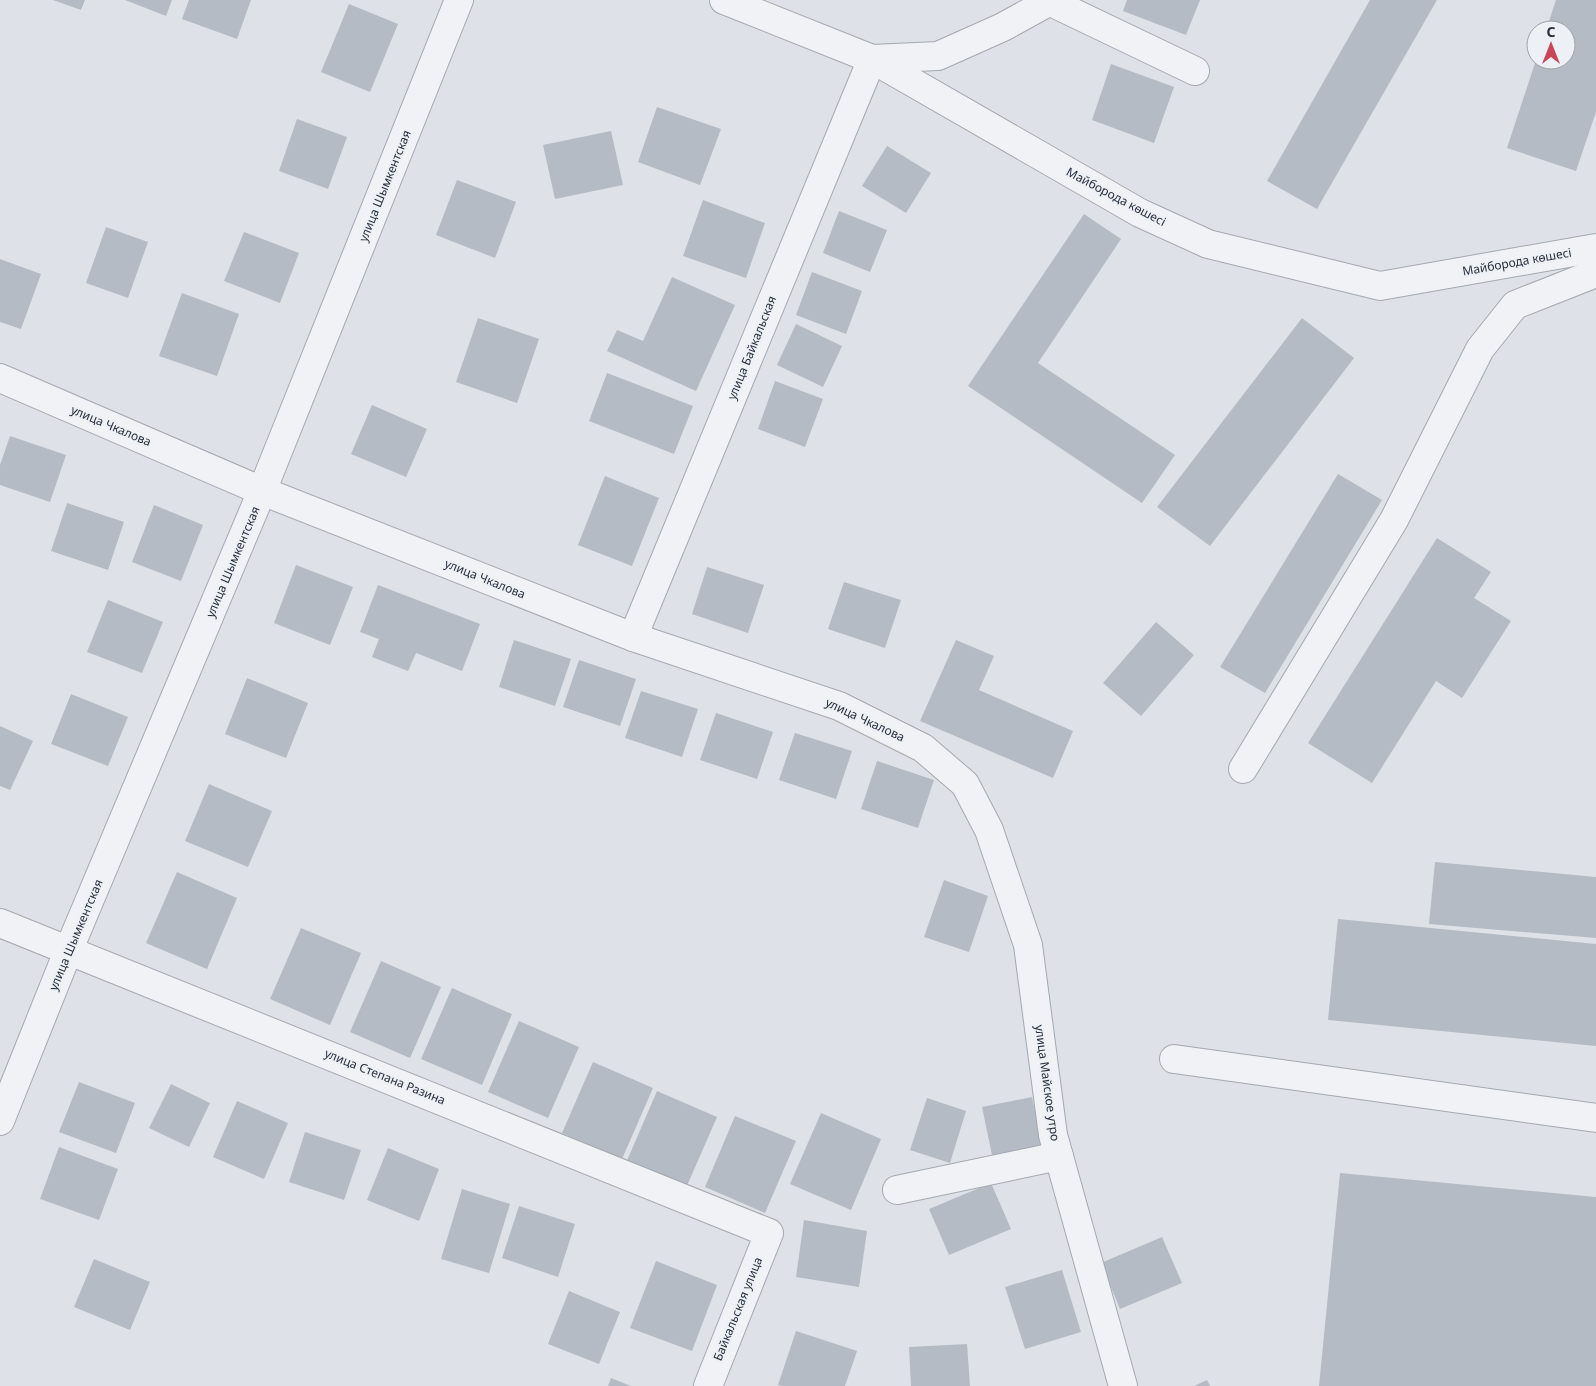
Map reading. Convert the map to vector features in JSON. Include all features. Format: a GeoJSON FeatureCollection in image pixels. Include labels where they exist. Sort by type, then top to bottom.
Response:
{"type":"FeatureCollection","features":[{"type":"Feature","properties":{"kind":"street","name":"улица Шымкентская"},"geometry":{"type":"LineString","coordinates":[[0,1121],[69,949],[262,491],[459,0]]}},
{"type":"Feature","properties":{"kind":"street","name":"Майборода көшесі"},"geometry":{"type":"LineString","coordinates":[[724,0],[872,59],[1140,213],[1208,244],[1380,286],[1596,248]]}},
{"type":"Feature","properties":{"kind":"street"},"geometry":{"type":"LineString","coordinates":[[872,59],[938,56],[1003,27],[1052,1],[1195,71]]}},
{"type":"Feature","properties":{"kind":"street","name":"улица Байкальская"},"geometry":{"type":"LineString","coordinates":[[633,637],[872,59]]}},
{"type":"Feature","properties":{"kind":"street"},"geometry":{"type":"LineString","coordinates":[[1243,769],[1394,520],[1480,349],[1515,305],[1596,273]]}},
{"type":"Feature","properties":{"kind":"street","name":"улица Чкалова"},"geometry":{"type":"LineString","coordinates":[[0,378],[262,491],[633,637],[839,706],[923,748],[965,784]]}},
{"type":"Feature","properties":{"kind":"street","name":"улица Майское утро"},"geometry":{"type":"LineString","coordinates":[[965,784],[989,830],[1028,945],[1053,1135],[1123,1386]]}},
{"type":"Feature","properties":{"kind":"street","name":"улица Степана Разина"},"geometry":{"type":"LineString","coordinates":[[0,923],[69,949],[769,1233]]}},
{"type":"Feature","properties":{"kind":"street"},"geometry":{"type":"LineString","coordinates":[[1174,1059],[1596,1118]]}},
{"type":"Feature","properties":{"kind":"street"},"geometry":{"type":"LineString","coordinates":[[897,1190],[1059,1156]]}},
{"type":"Feature","properties":{"kind":"street","name":"Байкальская улица"},"geometry":{"type":"LineString","coordinates":[[708,1386],[769,1233]]}},
{"type":"Feature","properties":{"kind":"building"},"geometry":{"type":"Polygon","coordinates":[[[53,0],[85,0],[81,10],[53,0]]]}},
{"type":"Feature","properties":{"kind":"building"},"geometry":{"type":"Polygon","coordinates":[[[125,0],[172,0],[166,16],[125,0]]]}},
{"type":"Feature","properties":{"kind":"building"},"geometry":{"type":"Polygon","coordinates":[[[189,0],[251,0],[237,39],[182,19],[189,0]]]}},
{"type":"Feature","properties":{"kind":"building"},"geometry":{"type":"Polygon","coordinates":[[[1127,0],[1200,0],[1186,35],[1123,11],[1127,0]]]}},
{"type":"Feature","properties":{"kind":"building"},"geometry":{"type":"Polygon","coordinates":[[[1370,0],[1437,0],[1317,209],[1267,181],[1370,0]]]}},
{"type":"Feature","properties":{"kind":"building"},"geometry":{"type":"Polygon","coordinates":[[[1556,0],[1596,0],[1596,112],[1576,171],[1507,148],[1533,70],[1576,70],[1576,20],[1549,20],[1556,0]]]}},
{"type":"Feature","properties":{"kind":"building"},"geometry":{"type":"Polygon","coordinates":[[[349,4],[398,24],[370,92],[321,72],[349,4]]]}},
{"type":"Feature","properties":{"kind":"building"},"geometry":{"type":"Polygon","coordinates":[[[1111,64],[1174,87],[1154,143],[1092,120],[1111,64]]]}},
{"type":"Feature","properties":{"kind":"building"},"geometry":{"type":"Polygon","coordinates":[[[657,107],[721,129],[700,185],[638,162],[657,107]]]}},
{"type":"Feature","properties":{"kind":"building"},"geometry":{"type":"Polygon","coordinates":[[[297,119],[347,137],[328,189],[279,171],[297,119]]]}},
{"type":"Feature","properties":{"kind":"building"},"geometry":{"type":"Polygon","coordinates":[[[611,131],[623,185],[555,199],[543,145],[611,131]]]}},
{"type":"Feature","properties":{"kind":"building"},"geometry":{"type":"Polygon","coordinates":[[[887,146],[931,173],[906,213],[862,186],[887,146]]]}},
{"type":"Feature","properties":{"kind":"building"},"geometry":{"type":"Polygon","coordinates":[[[457,180],[516,202],[495,258],[436,235],[457,180]]]}},
{"type":"Feature","properties":{"kind":"building"},"geometry":{"type":"Polygon","coordinates":[[[703,200],[765,223],[746,278],[683,256],[703,200]]]}},
{"type":"Feature","properties":{"kind":"building"},"geometry":{"type":"Polygon","coordinates":[[[839,211],[887,230],[870,272],[823,253],[839,211]]]}},
{"type":"Feature","properties":{"kind":"building"},"geometry":{"type":"Polygon","coordinates":[[[1084,214],[1121,239],[1038,363],[1175,455],[1142,503],[968,386],[1084,214]]]}},
{"type":"Feature","properties":{"kind":"building"},"geometry":{"type":"Polygon","coordinates":[[[106,227],[148,242],[128,298],[86,283],[106,227]]]}},
{"type":"Feature","properties":{"kind":"building"},"geometry":{"type":"Polygon","coordinates":[[[244,232],[299,253],[280,303],[224,281],[244,232]]]}},
{"type":"Feature","properties":{"kind":"building"},"geometry":{"type":"Polygon","coordinates":[[[0,259],[41,274],[21,329],[0,322],[0,259]]]}},
{"type":"Feature","properties":{"kind":"building"},"geometry":{"type":"Polygon","coordinates":[[[812,272],[862,291],[846,334],[796,315],[812,272]]]}},
{"type":"Feature","properties":{"kind":"building"},"geometry":{"type":"Polygon","coordinates":[[[672,277],[735,305],[696,391],[607,351],[617,330],[643,341],[672,277]]]}},
{"type":"Feature","properties":{"kind":"building"},"geometry":{"type":"Polygon","coordinates":[[[182,293],[239,314],[217,376],[159,356],[182,293]]]}},
{"type":"Feature","properties":{"kind":"building"},"geometry":{"type":"Polygon","coordinates":[[[478,318],[539,339],[517,403],[456,382],[478,318]]]}},
{"type":"Feature","properties":{"kind":"building"},"geometry":{"type":"Polygon","coordinates":[[[1302,318],[1354,358],[1210,546],[1157,507],[1302,318]]]}},
{"type":"Feature","properties":{"kind":"building"},"geometry":{"type":"Polygon","coordinates":[[[796,324],[842,346],[823,387],[777,365],[796,324]]]}},
{"type":"Feature","properties":{"kind":"building"},"geometry":{"type":"Polygon","coordinates":[[[607,373],[693,406],[674,454],[589,421],[607,373]]]}},
{"type":"Feature","properties":{"kind":"building"},"geometry":{"type":"Polygon","coordinates":[[[775,381],[823,399],[805,447],[758,429],[775,381]]]}},
{"type":"Feature","properties":{"kind":"building"},"geometry":{"type":"Polygon","coordinates":[[[372,405],[427,429],[406,477],[351,454],[372,405]]]}},
{"type":"Feature","properties":{"kind":"building"},"geometry":{"type":"Polygon","coordinates":[[[10,436],[66,455],[50,502],[0,485],[0,465],[10,436]]]}},
{"type":"Feature","properties":{"kind":"building"},"geometry":{"type":"Polygon","coordinates":[[[1338,474],[1382,500],[1265,693],[1220,667],[1338,474]]]}},
{"type":"Feature","properties":{"kind":"building"},"geometry":{"type":"Polygon","coordinates":[[[605,476],[659,498],[632,566],[578,545],[605,476]]]}},
{"type":"Feature","properties":{"kind":"building"},"geometry":{"type":"Polygon","coordinates":[[[67,503],[124,522],[108,570],[51,551],[67,503]]]}},
{"type":"Feature","properties":{"kind":"building"},"geometry":{"type":"Polygon","coordinates":[[[154,505],[203,525],[181,581],[132,562],[154,505]]]}},
{"type":"Feature","properties":{"kind":"building"},"geometry":{"type":"Polygon","coordinates":[[[1437,538],[1491,572],[1474,598],[1511,621],[1462,698],[1436,681],[1372,783],[1308,743],[1437,538]]]}},
{"type":"Feature","properties":{"kind":"building"},"geometry":{"type":"Polygon","coordinates":[[[296,565],[353,587],[330,645],[274,623],[296,565]]]}},
{"type":"Feature","properties":{"kind":"building"},"geometry":{"type":"Polygon","coordinates":[[[707,567],[764,585],[748,633],[692,614],[707,567]]]}},
{"type":"Feature","properties":{"kind":"building"},"geometry":{"type":"Polygon","coordinates":[[[844,582],[901,600],[885,648],[828,629],[844,582]]]}},
{"type":"Feature","properties":{"kind":"building"},"geometry":{"type":"Polygon","coordinates":[[[378,585],[480,624],[462,671],[416,653],[408,671],[372,657],[379,639],[360,632],[378,585]]]}},
{"type":"Feature","properties":{"kind":"building"},"geometry":{"type":"Polygon","coordinates":[[[108,600],[163,622],[142,673],[87,652],[108,600]]]}},
{"type":"Feature","properties":{"kind":"building"},"geometry":{"type":"Polygon","coordinates":[[[1156,622],[1194,655],[1141,716],[1103,683],[1156,622]]]}},
{"type":"Feature","properties":{"kind":"building"},"geometry":{"type":"Polygon","coordinates":[[[514,640],[571,659],[555,706],[499,687],[514,640]]]}},
{"type":"Feature","properties":{"kind":"building"},"geometry":{"type":"Polygon","coordinates":[[[956,640],[994,656],[979,690],[1073,731],[1053,778],[920,721],[956,640]]]}},
{"type":"Feature","properties":{"kind":"building"},"geometry":{"type":"Polygon","coordinates":[[[579,660],[636,679],[620,726],[563,707],[579,660]]]}},
{"type":"Feature","properties":{"kind":"building"},"geometry":{"type":"Polygon","coordinates":[[[247,678],[308,703],[286,758],[225,734],[247,678]]]}},
{"type":"Feature","properties":{"kind":"building"},"geometry":{"type":"Polygon","coordinates":[[[641,691],[698,709],[682,757],[625,738],[641,691]]]}},
{"type":"Feature","properties":{"kind":"building"},"geometry":{"type":"Polygon","coordinates":[[[71,694],[128,717],[108,766],[51,744],[71,694]]]}},
{"type":"Feature","properties":{"kind":"building"},"geometry":{"type":"Polygon","coordinates":[[[716,713],[773,732],[757,779],[700,760],[716,713]]]}},
{"type":"Feature","properties":{"kind":"building"},"geometry":{"type":"Polygon","coordinates":[[[0,726],[33,741],[10,790],[0,786],[0,726]]]}},
{"type":"Feature","properties":{"kind":"building"},"geometry":{"type":"Polygon","coordinates":[[[795,733],[852,751],[836,799],[779,780],[795,733]]]}},
{"type":"Feature","properties":{"kind":"building"},"geometry":{"type":"Polygon","coordinates":[[[877,761],[934,780],[918,828],[861,809],[877,761]]]}},
{"type":"Feature","properties":{"kind":"building"},"geometry":{"type":"Polygon","coordinates":[[[209,784],[272,811],[248,867],[185,841],[209,784]]]}},
{"type":"Feature","properties":{"kind":"building"},"geometry":{"type":"Polygon","coordinates":[[[1435,862],[1596,877],[1596,938],[1429,924],[1435,862]]]}},
{"type":"Feature","properties":{"kind":"building"},"geometry":{"type":"Polygon","coordinates":[[[177,872],[237,898],[207,969],[146,943],[177,872]]]}},
{"type":"Feature","properties":{"kind":"building"},"geometry":{"type":"Polygon","coordinates":[[[944,880],[988,896],[969,952],[924,937],[944,880]]]}},
{"type":"Feature","properties":{"kind":"building"},"geometry":{"type":"Polygon","coordinates":[[[1338,919],[1596,944],[1596,1046],[1328,1020],[1338,919]]]}},
{"type":"Feature","properties":{"kind":"building"},"geometry":{"type":"Polygon","coordinates":[[[301,928],[361,953],[330,1025],[270,999],[301,928]]]}},
{"type":"Feature","properties":{"kind":"building"},"geometry":{"type":"Polygon","coordinates":[[[381,961],[441,987],[410,1058],[350,1032],[381,961]]]}},
{"type":"Feature","properties":{"kind":"building"},"geometry":{"type":"Polygon","coordinates":[[[452,988],[512,1014],[482,1085],[421,1059],[452,988]]]}},
{"type":"Feature","properties":{"kind":"building"},"geometry":{"type":"Polygon","coordinates":[[[519,1021],[579,1047],[548,1118],[488,1092],[519,1021]]]}},
{"type":"Feature","properties":{"kind":"building"},"geometry":{"type":"Polygon","coordinates":[[[593,1062],[653,1088],[622,1159],[562,1133],[593,1062]]]}},
{"type":"Feature","properties":{"kind":"building"},"geometry":{"type":"Polygon","coordinates":[[[79,1082],[135,1103],[116,1153],[59,1132],[79,1082]]]}},
{"type":"Feature","properties":{"kind":"building"},"geometry":{"type":"Polygon","coordinates":[[[171,1084],[210,1103],[189,1147],[149,1128],[171,1084]]]}},
{"type":"Feature","properties":{"kind":"building"},"geometry":{"type":"Polygon","coordinates":[[[657,1091],[717,1117],[686,1188],[626,1163],[657,1091]]]}},
{"type":"Feature","properties":{"kind":"building"},"geometry":{"type":"Polygon","coordinates":[[[1032,1097],[1043,1149],[993,1160],[982,1107],[1032,1097]]]}},
{"type":"Feature","properties":{"kind":"building"},"geometry":{"type":"Polygon","coordinates":[[[927,1098],[966,1111],[950,1163],[910,1150],[927,1098]]]}},
{"type":"Feature","properties":{"kind":"building"},"geometry":{"type":"Polygon","coordinates":[[[237,1101],[288,1123],[264,1179],[213,1157],[237,1101]]]}},
{"type":"Feature","properties":{"kind":"building"},"geometry":{"type":"Polygon","coordinates":[[[821,1113],[881,1139],[851,1210],[790,1184],[821,1113]]]}},
{"type":"Feature","properties":{"kind":"building"},"geometry":{"type":"Polygon","coordinates":[[[735,1116],[796,1141],[765,1213],[705,1187],[735,1116]]]}},
{"type":"Feature","properties":{"kind":"building"},"geometry":{"type":"Polygon","coordinates":[[[305,1132],[361,1150],[344,1200],[289,1182],[305,1132]]]}},
{"type":"Feature","properties":{"kind":"building"},"geometry":{"type":"Polygon","coordinates":[[[59,1147],[118,1169],[99,1220],[40,1199],[59,1147]]]}},
{"type":"Feature","properties":{"kind":"building"},"geometry":{"type":"Polygon","coordinates":[[[388,1148],[439,1169],[419,1221],[367,1200],[388,1148]]]}},
{"type":"Feature","properties":{"kind":"building"},"geometry":{"type":"Polygon","coordinates":[[[1340,1173],[1596,1197],[1596,1386],[1319,1386],[1340,1173]]]}},
{"type":"Feature","properties":{"kind":"building"},"geometry":{"type":"Polygon","coordinates":[[[991,1183],[1011,1229],[949,1255],[929,1209],[991,1183]]]}},
{"type":"Feature","properties":{"kind":"building"},"geometry":{"type":"Polygon","coordinates":[[[462,1189],[510,1204],[489,1273],[441,1259],[462,1189]]]}},
{"type":"Feature","properties":{"kind":"building"},"geometry":{"type":"Polygon","coordinates":[[[519,1206],[575,1224],[558,1277],[502,1258],[519,1206]]]}},
{"type":"Feature","properties":{"kind":"building"},"geometry":{"type":"Polygon","coordinates":[[[804,1220],[867,1231],[859,1287],[796,1277],[804,1220]]]}},
{"type":"Feature","properties":{"kind":"building"},"geometry":{"type":"Polygon","coordinates":[[[1162,1237],[1182,1283],[1120,1309],[1101,1263],[1162,1237]]]}},
{"type":"Feature","properties":{"kind":"building"},"geometry":{"type":"Polygon","coordinates":[[[94,1259],[150,1282],[130,1330],[74,1307],[94,1259]]]}},
{"type":"Feature","properties":{"kind":"building"},"geometry":{"type":"Polygon","coordinates":[[[656,1261],[717,1285],[692,1351],[630,1328],[656,1261]]]}},
{"type":"Feature","properties":{"kind":"building"},"geometry":{"type":"Polygon","coordinates":[[[1062,1270],[1081,1332],[1025,1349],[1005,1287],[1062,1270]]]}},
{"type":"Feature","properties":{"kind":"building"},"geometry":{"type":"Polygon","coordinates":[[[569,1291],[620,1312],[599,1364],[548,1344],[569,1291]]]}},
{"type":"Feature","properties":{"kind":"building"},"geometry":{"type":"Polygon","coordinates":[[[796,1331],[857,1351],[845,1386],[778,1385],[796,1331]]]}},
{"type":"Feature","properties":{"kind":"building"},"geometry":{"type":"Polygon","coordinates":[[[967,1344],[970,1386],[911,1386],[909,1347],[967,1344]]]}},
{"type":"Feature","properties":{"kind":"building"},"geometry":{"type":"Polygon","coordinates":[[[611,1378],[631,1386],[608,1386],[611,1378]]]}},
{"type":"Feature","properties":{"kind":"building"},"geometry":{"type":"Polygon","coordinates":[[[1207,1380],[1210,1386],[1194,1386],[1207,1380]]]}}]}
